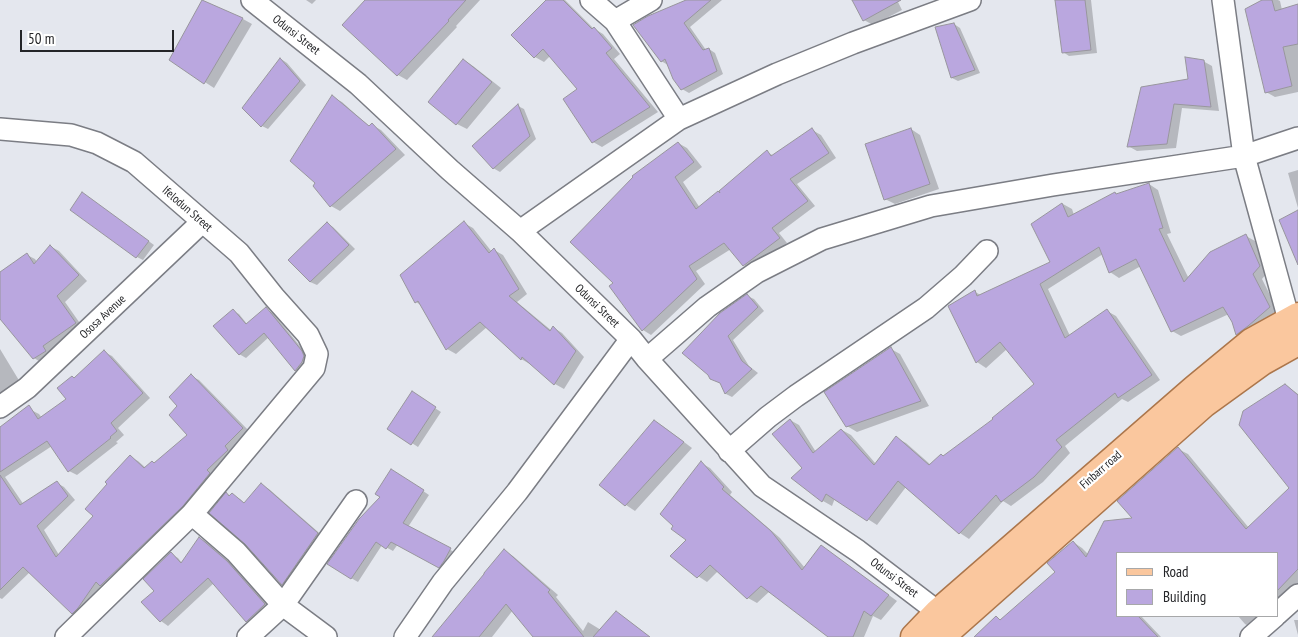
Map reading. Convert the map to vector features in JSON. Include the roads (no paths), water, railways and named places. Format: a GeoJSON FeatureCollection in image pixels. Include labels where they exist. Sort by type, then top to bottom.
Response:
{"type":"FeatureCollection","features":[{"type":"Feature","properties":{"kind":"main road","name":"Finbarr road"},"geometry":{"type":"LineString","coordinates":[[914,637],[940,624],[1194,389],[1251,342],[1295,326]]}},
{"type":"Feature","properties":{"kind":"street","name":"Odunsi Street"},"geometry":{"type":"LineString","coordinates":[[252,0],[358,84],[450,170],[520,231],[631,339],[647,360],[762,486],[858,551],[940,624]]}},
{"type":"Feature","properties":{"kind":"street"},"geometry":{"type":"LineString","coordinates":[[591,0],[615,22],[679,119]]}},
{"type":"Feature","properties":{"kind":"street"},"geometry":{"type":"LineString","coordinates":[[615,22],[652,0]]}},
{"type":"Feature","properties":{"kind":"street"},"geometry":{"type":"LineString","coordinates":[[520,231],[679,119],[785,70],[970,0]]}},
{"type":"Feature","properties":{"kind":"street"},"geometry":{"type":"LineString","coordinates":[[1223,0],[1244,156],[1295,326]]}},
{"type":"Feature","properties":{"kind":"street","name":"Ifelodun Street"},"geometry":{"type":"LineString","coordinates":[[0,129],[71,135],[97,142],[134,162],[239,253],[274,297],[308,335],[317,354],[314,368],[192,514]]}},
{"type":"Feature","properties":{"kind":"street"},"geometry":{"type":"LineString","coordinates":[[647,360],[707,307],[757,272],[822,240],[931,206],[1244,156],[1298,138]]}},
{"type":"Feature","properties":{"kind":"street","name":"Ososa Avenue"},"geometry":{"type":"LineString","coordinates":[[0,406],[27,388],[202,222]]}},
{"type":"Feature","properties":{"kind":"street"},"geometry":{"type":"LineString","coordinates":[[729,451],[768,417],[796,396],[926,308],[963,276],[987,251]]}},
{"type":"Feature","properties":{"kind":"street"},"geometry":{"type":"LineString","coordinates":[[405,637],[443,582],[517,492],[631,339]]}},
{"type":"Feature","properties":{"kind":"street"},"geometry":{"type":"LineString","coordinates":[[248,637],[283,605],[356,501]]}},
{"type":"Feature","properties":{"kind":"street"},"geometry":{"type":"LineString","coordinates":[[66,637],[192,514],[236,552],[283,605],[326,637]]}},
{"type":"Feature","properties":{"kind":"street"},"geometry":{"type":"LineString","coordinates":[[1278,613],[1298,595]]}},
{"type":"Feature","properties":{"kind":"street"},"geometry":{"type":"LineString","coordinates":[[1251,637],[1274,617]]}}]}
